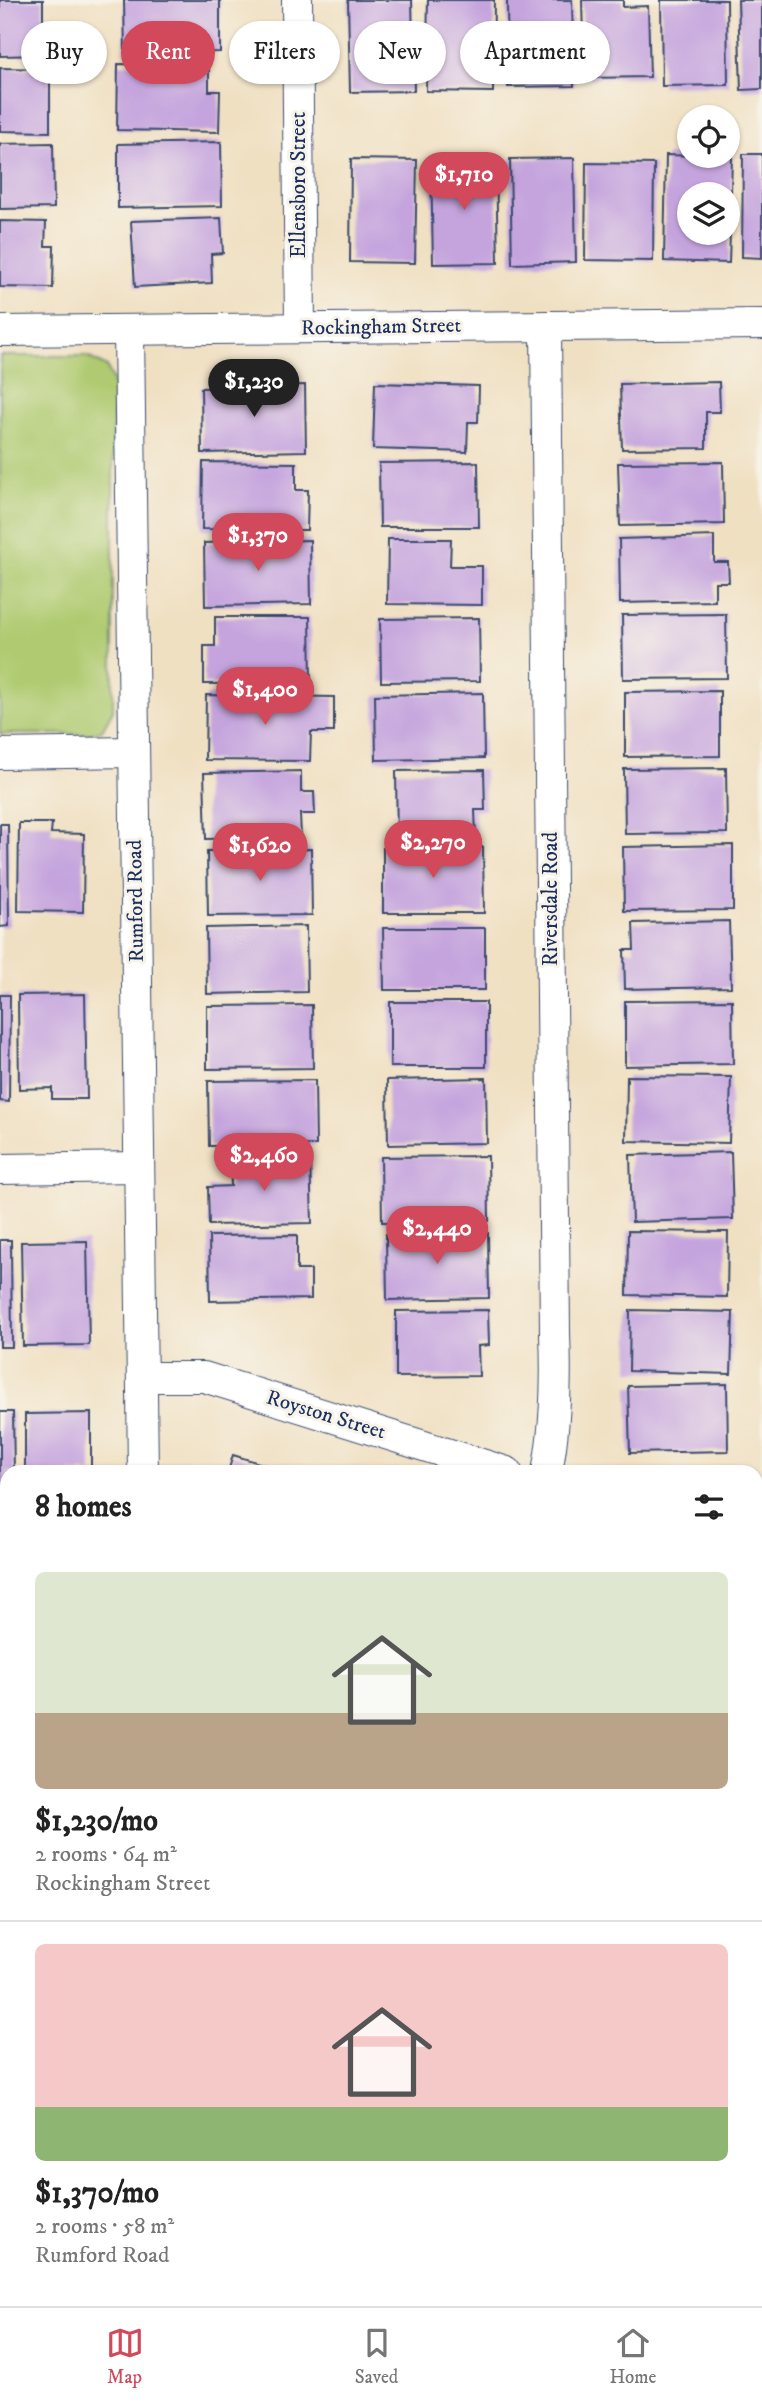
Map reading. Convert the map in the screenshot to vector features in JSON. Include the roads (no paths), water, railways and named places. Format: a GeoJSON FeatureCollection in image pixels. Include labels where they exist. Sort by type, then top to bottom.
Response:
{"type":"FeatureCollection","features":[{"type":"Feature","properties":{"kind":"street","name":"Ellensboro Street"},"geometry":{"type":"LineString","coordinates":[[298,0],[300,328]]}},
{"type":"Feature","properties":{"kind":"street","name":"Rockingham Street"},"geometry":{"type":"LineString","coordinates":[[0,331],[762,324]]}},
{"type":"Feature","properties":{"kind":"street","name":"Riversdale Road"},"geometry":{"type":"LineString","coordinates":[[546,326],[555,1334],[558,1383],[554,1436],[548,1465]]}},
{"type":"Feature","properties":{"kind":"street","name":"Rumford Road"},"geometry":{"type":"LineString","coordinates":[[129,330],[143,1465]]}},
{"type":"Feature","properties":{"kind":"street"},"geometry":{"type":"LineString","coordinates":[[0,754],[134,752]]}},
{"type":"Feature","properties":{"kind":"street"},"geometry":{"type":"LineString","coordinates":[[0,1169],[139,1167]]}},
{"type":"Feature","properties":{"kind":"street","name":"Royston Street"},"geometry":{"type":"LineString","coordinates":[[142,1377],[204,1377],[485,1465]]}}]}
